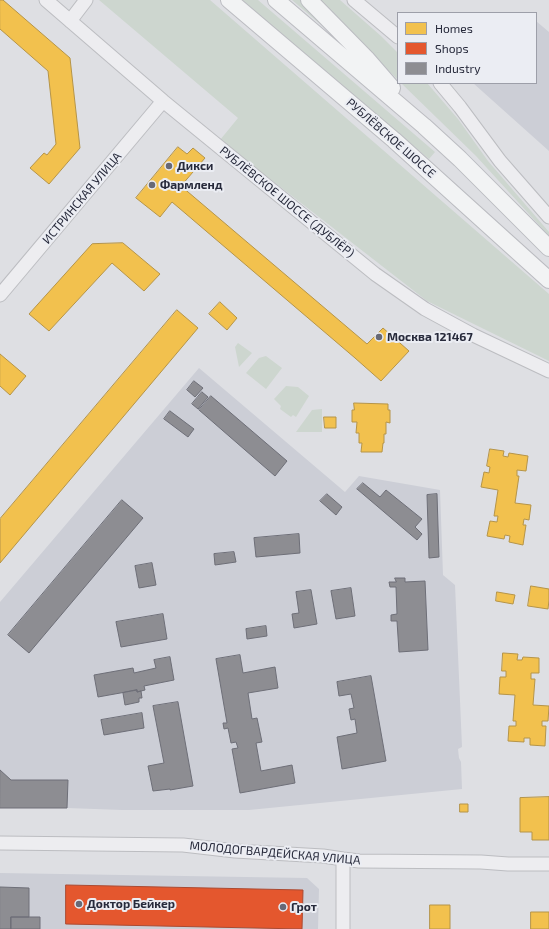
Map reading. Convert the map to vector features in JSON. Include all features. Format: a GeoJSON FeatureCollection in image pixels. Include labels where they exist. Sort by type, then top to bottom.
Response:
{"type":"FeatureCollection","features":[{"type":"Feature","properties":{"kind":"main road","name":"РУБЛЁВСКОЕ ШОССЕ"},"geometry":{"type":"LineString","coordinates":[[229,0],[394,140],[549,280]]}},
{"type":"Feature","properties":{"kind":"main road"},"geometry":{"type":"LineString","coordinates":[[276,0],[424,126],[460,159],[549,248]]}},
{"type":"Feature","properties":{"kind":"main road"},"geometry":{"type":"LineString","coordinates":[[309,0],[366,58],[424,126]]}},
{"type":"Feature","properties":{"kind":"street","name":"РУБЛЁВСКОЕ ШОССЕ (ДУБЛЁР)"},"geometry":{"type":"LineString","coordinates":[[46,0],[163,100],[376,274],[425,309],[473,335],[549,371]]}},
{"type":"Feature","properties":{"kind":"street"},"geometry":{"type":"LineString","coordinates":[[70,21],[86,0]]}},
{"type":"Feature","properties":{"kind":"street"},"geometry":{"type":"LineString","coordinates":[[354,0],[397,36]]}},
{"type":"Feature","properties":{"kind":"street"},"geometry":{"type":"LineString","coordinates":[[441,84],[500,161],[547,212]]}},
{"type":"Feature","properties":{"kind":"street","name":"ИСТРИНСКАЯ УЛИЦА"},"geometry":{"type":"LineString","coordinates":[[0,295],[163,100]]}},
{"type":"Feature","properties":{"kind":"street","name":"МОЛОДОГВАРДЕЙСКАЯ УЛИЦА"},"geometry":{"type":"LineString","coordinates":[[0,843],[183,845],[235,851],[323,856],[359,861],[549,864]]}},
{"type":"Feature","properties":{"kind":"street"},"geometry":{"type":"LineString","coordinates":[[343,859],[343,929]]}},
{"type":"Feature","properties":{"kind":"shaded area"},"geometry":{"type":"Polygon","coordinates":[[[99,0],[210,0],[549,294],[549,361],[427,301],[220,140],[238,118],[99,0]]]}},
{"type":"Feature","properties":{"kind":"shaded area"},"geometry":{"type":"Polygon","coordinates":[[[240,0],[258,0],[435,152],[429,159],[240,0]]]}},
{"type":"Feature","properties":{"kind":"shaded area"},"geometry":{"type":"Polygon","coordinates":[[[292,0],[301,0],[347,47],[292,0]]]}},
{"type":"Feature","properties":{"kind":"shaded area"},"geometry":{"type":"Polygon","coordinates":[[[318,0],[340,0],[397,52],[397,79],[318,0]]]}},
{"type":"Feature","properties":{"kind":"shaded area"},"geometry":{"type":"Polygon","coordinates":[[[537,22],[549,32],[549,151],[474,84],[537,84],[537,22]]]}},
{"type":"Feature","properties":{"kind":"shaded area"},"geometry":{"type":"Polygon","coordinates":[[[402,84],[428,84],[458,119],[488,161],[549,232],[549,236],[476,156],[402,84]]]}},
{"type":"Feature","properties":{"kind":"shaded area"},"geometry":{"type":"Polygon","coordinates":[[[238,343],[252,353],[239,367],[235,347],[238,343]]]}},
{"type":"Feature","properties":{"kind":"shaded area"},"geometry":{"type":"Polygon","coordinates":[[[266,356],[282,368],[266,389],[246,373],[259,358],[266,356]]]}},
{"type":"Feature","properties":{"kind":"shaded area"},"geometry":{"type":"Polygon","coordinates":[[[199,368],[345,492],[359,476],[440,490],[443,575],[455,585],[462,747],[458,749],[461,762],[462,789],[249,810],[122,810],[0,807],[0,602],[199,368]]]}},
{"type":"Feature","properties":{"kind":"shaded area"},"geometry":{"type":"Polygon","coordinates":[[[286,386],[298,387],[309,396],[296,417],[293,415],[291,417],[280,409],[281,406],[274,399],[286,386]]]}},
{"type":"Feature","properties":{"kind":"shaded area"},"geometry":{"type":"Polygon","coordinates":[[[322,409],[322,432],[296,432],[312,410],[322,409]]]}},
{"type":"Feature","properties":{"kind":"shaded area"},"geometry":{"type":"Polygon","coordinates":[[[0,873],[307,878],[319,889],[318,929],[0,929],[0,873]]]}},
{"type":"Feature","properties":{"kind":"building: Homes"},"geometry":{"type":"Polygon","coordinates":[[[0,0],[3,0],[70,58],[80,148],[49,184],[30,168],[44,153],[47,155],[56,144],[48,71],[0,29],[0,0]]]}},
{"type":"Feature","properties":{"kind":"building: Homes"},"geometry":{"type":"Polygon","coordinates":[[[178,147],[187,154],[193,148],[205,158],[181,186],[367,344],[383,328],[409,351],[381,381],[172,202],[160,217],[136,198],[178,147]]]}},
{"type":"Feature","properties":{"kind":"building: Homes"},"geometry":{"type":"Polygon","coordinates":[[[123,243],[160,274],[144,291],[112,263],[49,331],[29,314],[92,244],[123,243]]]}},
{"type":"Feature","properties":{"kind":"building: Homes"},"geometry":{"type":"Polygon","coordinates":[[[220,302],[237,318],[227,330],[209,314],[220,302]]]}},
{"type":"Feature","properties":{"kind":"building: Homes"},"geometry":{"type":"Polygon","coordinates":[[[177,310],[198,328],[0,563],[0,519],[177,310]]]}},
{"type":"Feature","properties":{"kind":"building: Homes"},"geometry":{"type":"Polygon","coordinates":[[[0,354],[26,376],[10,395],[0,386],[0,354]]]}},
{"type":"Feature","properties":{"kind":"building: Homes"},"geometry":{"type":"Polygon","coordinates":[[[354,403],[388,404],[388,410],[390,410],[390,423],[386,422],[386,434],[384,434],[382,452],[361,452],[362,443],[359,443],[359,433],[356,433],[357,422],[352,422],[352,410],[354,410],[354,403]]]}},
{"type":"Feature","properties":{"kind":"building: Homes"},"geometry":{"type":"Polygon","coordinates":[[[324,417],[336,417],[336,428],[325,428],[324,417]]]}},
{"type":"Feature","properties":{"kind":"building: Homes"},"geometry":{"type":"Polygon","coordinates":[[[490,449],[504,451],[503,456],[508,457],[509,453],[528,456],[526,471],[517,470],[517,476],[519,476],[515,503],[531,505],[529,520],[524,519],[523,525],[526,525],[523,545],[509,542],[510,536],[505,535],[504,539],[487,536],[490,521],[497,522],[498,516],[494,516],[498,490],[481,487],[484,472],[489,473],[490,467],[487,466],[490,449]]]}},
{"type":"Feature","properties":{"kind":"building: Homes"},"geometry":{"type":"Polygon","coordinates":[[[531,586],[549,589],[548,609],[528,606],[531,586]]]}},
{"type":"Feature","properties":{"kind":"building: Homes"},"geometry":{"type":"Polygon","coordinates":[[[497,592],[515,595],[513,604],[496,601],[497,592]]]}},
{"type":"Feature","properties":{"kind":"building: Homes"},"geometry":{"type":"Polygon","coordinates":[[[503,653],[518,654],[517,660],[522,660],[523,657],[539,658],[539,673],[531,673],[531,679],[535,679],[533,705],[549,706],[548,721],[542,721],[542,726],[546,726],[545,746],[530,745],[530,738],[524,738],[524,742],[508,741],[509,726],[516,726],[516,721],[513,721],[515,695],[499,694],[500,677],[506,677],[506,671],[502,671],[503,653]]]}},
{"type":"Feature","properties":{"kind":"building: Homes"},"geometry":{"type":"Polygon","coordinates":[[[549,797],[549,840],[532,840],[532,832],[520,832],[520,798],[549,797]]]}},
{"type":"Feature","properties":{"kind":"building: Homes"},"geometry":{"type":"Polygon","coordinates":[[[460,804],[468,804],[468,812],[460,812],[460,804]]]}},
{"type":"Feature","properties":{"kind":"building: Homes"},"geometry":{"type":"Polygon","coordinates":[[[430,905],[450,905],[450,929],[430,929],[430,905]]]}},
{"type":"Feature","properties":{"kind":"building: Homes"},"geometry":{"type":"Polygon","coordinates":[[[531,912],[549,912],[549,929],[531,929],[531,912]]]}},
{"type":"Feature","properties":{"kind":"building: Shops"},"geometry":{"type":"Polygon","coordinates":[[[66,885],[303,890],[302,929],[66,924],[66,885]]]}},
{"type":"Feature","properties":{"kind":"building: Industry"},"geometry":{"type":"Polygon","coordinates":[[[194,381],[203,388],[195,397],[187,390],[194,381]]]}},
{"type":"Feature","properties":{"kind":"building: Industry"},"geometry":{"type":"Polygon","coordinates":[[[202,392],[208,397],[198,409],[192,404],[202,392]]]}},
{"type":"Feature","properties":{"kind":"building: Industry"},"geometry":{"type":"Polygon","coordinates":[[[211,396],[287,461],[275,476],[199,410],[211,396]]]}},
{"type":"Feature","properties":{"kind":"building: Industry"},"geometry":{"type":"Polygon","coordinates":[[[170,411],[194,429],[188,437],[164,419],[170,411]]]}},
{"type":"Feature","properties":{"kind":"building: Industry"},"geometry":{"type":"Polygon","coordinates":[[[363,483],[380,497],[386,490],[422,519],[415,527],[422,534],[417,540],[357,489],[363,483]]]}},
{"type":"Feature","properties":{"kind":"building: Industry"},"geometry":{"type":"Polygon","coordinates":[[[327,494],[342,507],[336,515],[320,501],[327,494]]]}},
{"type":"Feature","properties":{"kind":"building: Industry"},"geometry":{"type":"Polygon","coordinates":[[[437,494],[439,557],[429,558],[427,495],[437,494]]]}},
{"type":"Feature","properties":{"kind":"building: Industry"},"geometry":{"type":"Polygon","coordinates":[[[122,500],[143,518],[29,653],[8,635],[122,500]]]}},
{"type":"Feature","properties":{"kind":"building: Industry"},"geometry":{"type":"Polygon","coordinates":[[[299,534],[300,553],[256,557],[254,538],[299,534]]]}},
{"type":"Feature","properties":{"kind":"building: Industry"},"geometry":{"type":"Polygon","coordinates":[[[234,552],[236,562],[215,565],[214,554],[234,552]]]}},
{"type":"Feature","properties":{"kind":"building: Industry"},"geometry":{"type":"Polygon","coordinates":[[[152,563],[156,585],[139,588],[135,566],[152,563]]]}},
{"type":"Feature","properties":{"kind":"building: Industry"},"geometry":{"type":"Polygon","coordinates":[[[395,578],[405,578],[405,582],[425,581],[428,650],[399,652],[397,621],[391,621],[391,615],[397,614],[396,587],[390,587],[389,582],[396,582],[395,578]]]}},
{"type":"Feature","properties":{"kind":"building: Industry"},"geometry":{"type":"Polygon","coordinates":[[[351,588],[355,616],[336,619],[331,591],[351,588]]]}},
{"type":"Feature","properties":{"kind":"building: Industry"},"geometry":{"type":"Polygon","coordinates":[[[311,590],[317,624],[294,628],[292,614],[299,613],[296,592],[311,590]]]}},
{"type":"Feature","properties":{"kind":"building: Industry"},"geometry":{"type":"Polygon","coordinates":[[[163,614],[167,639],[121,647],[116,622],[163,614]]]}},
{"type":"Feature","properties":{"kind":"building: Industry"},"geometry":{"type":"Polygon","coordinates":[[[266,626],[267,636],[247,639],[246,629],[266,626]]]}},
{"type":"Feature","properties":{"kind":"building: Industry"},"geometry":{"type":"Polygon","coordinates":[[[240,655],[243,673],[275,667],[278,688],[248,693],[252,719],[257,718],[262,742],[256,743],[261,771],[292,765],[295,783],[240,793],[232,749],[238,748],[236,742],[231,743],[228,728],[224,729],[223,723],[227,723],[216,659],[240,655]]]}},
{"type":"Feature","properties":{"kind":"building: Industry"},"geometry":{"type":"Polygon","coordinates":[[[170,657],[174,680],[144,686],[145,690],[137,692],[137,690],[98,697],[94,675],[133,668],[134,673],[156,668],[154,660],[170,657]]]}},
{"type":"Feature","properties":{"kind":"building: Industry"},"geometry":{"type":"Polygon","coordinates":[[[371,676],[386,761],[342,769],[337,737],[357,733],[355,719],[351,720],[349,709],[354,708],[351,694],[339,696],[337,682],[371,676]]]}},
{"type":"Feature","properties":{"kind":"building: Industry"},"geometry":{"type":"Polygon","coordinates":[[[137,690],[137,692],[141,691],[142,698],[139,698],[139,702],[125,705],[123,693],[137,690]]]}},
{"type":"Feature","properties":{"kind":"building: Industry"},"geometry":{"type":"Polygon","coordinates":[[[178,702],[193,786],[153,791],[148,766],[164,763],[153,706],[178,702]]]}},
{"type":"Feature","properties":{"kind":"building: Industry"},"geometry":{"type":"Polygon","coordinates":[[[142,713],[144,728],[104,735],[101,720],[142,713]]]}},
{"type":"Feature","properties":{"kind":"building: Industry"},"geometry":{"type":"Polygon","coordinates":[[[0,770],[11,780],[68,780],[67,808],[0,808],[0,770]]]}},
{"type":"Feature","properties":{"kind":"building: Industry"},"geometry":{"type":"Polygon","coordinates":[[[0,887],[29,888],[29,917],[11,917],[11,929],[0,929],[0,887]]]}},
{"type":"Feature","properties":{"kind":"building: Industry"},"geometry":{"type":"Polygon","coordinates":[[[11,917],[40,917],[40,929],[11,929],[11,917]]]}},
{"type":"Feature","properties":{"kind":"place","name":"Дикси"},"geometry":{"type":"Point","coordinates":[169,166]}},
{"type":"Feature","properties":{"kind":"place","name":"Фармленд"},"geometry":{"type":"Point","coordinates":[152,185]}},
{"type":"Feature","properties":{"kind":"place","name":"Москва 121467"},"geometry":{"type":"Point","coordinates":[379,337]}},
{"type":"Feature","properties":{"kind":"place","name":"Доктор Бейкер"},"geometry":{"type":"Point","coordinates":[79,904]}},
{"type":"Feature","properties":{"kind":"place","name":"Грот"},"geometry":{"type":"Point","coordinates":[283,907]}}]}
